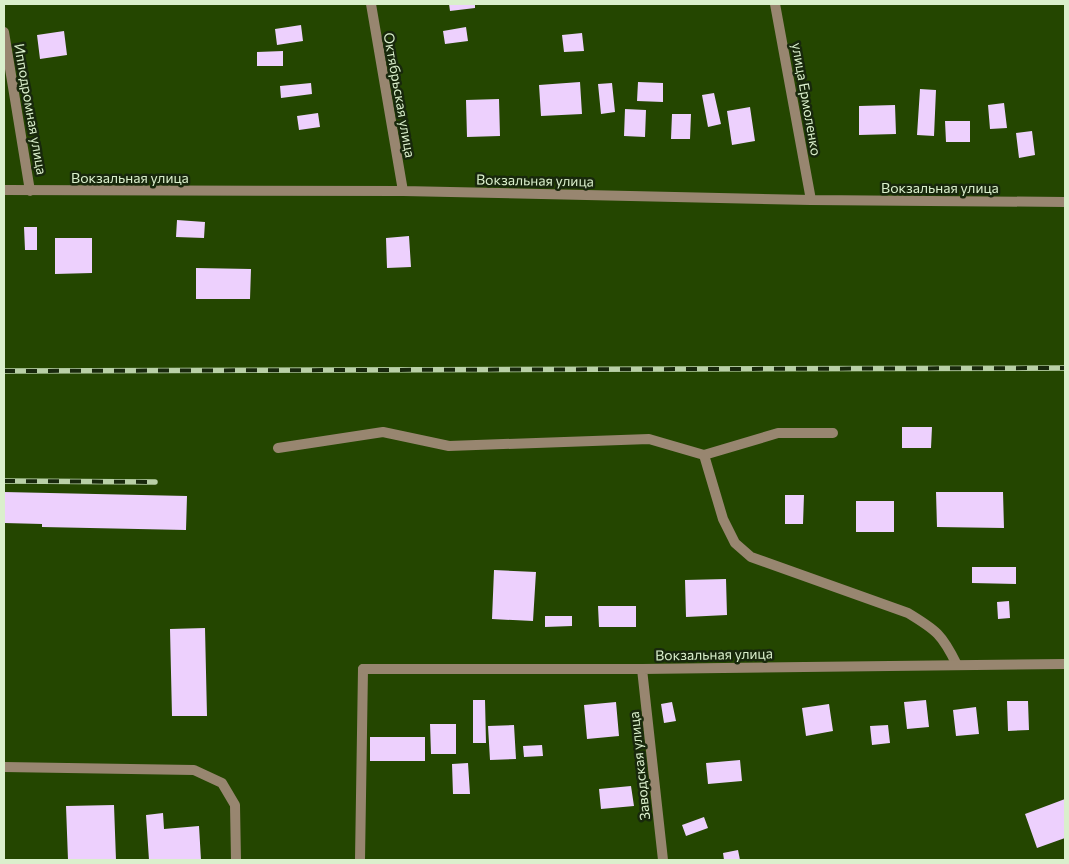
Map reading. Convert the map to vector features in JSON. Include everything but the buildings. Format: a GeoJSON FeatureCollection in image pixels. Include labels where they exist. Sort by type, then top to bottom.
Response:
{"type":"FeatureCollection","features":[{"type":"Feature","properties":{"kind":"street","name":"Октябрьская улица"},"geometry":{"type":"LineString","coordinates":[[371,4],[403,191]]}},
{"type":"Feature","properties":{"kind":"street","name":"улица Ермоленко"},"geometry":{"type":"LineString","coordinates":[[776,4],[811,200]]}},
{"type":"Feature","properties":{"kind":"street","name":"Ипподромная улица"},"geometry":{"type":"LineString","coordinates":[[4,32],[30,191]]}},
{"type":"Feature","properties":{"kind":"street","name":"Вокзальная улица"},"geometry":{"type":"LineString","coordinates":[[4,190],[403,191],[811,200],[1065,202]]}},
{"type":"Feature","properties":{"kind":"street"},"geometry":{"type":"LineString","coordinates":[[278,448],[383,432],[449,446],[649,439],[704,456],[778,432],[833,433]]}},
{"type":"Feature","properties":{"kind":"street"},"geometry":{"type":"LineString","coordinates":[[704,456],[723,519],[735,543],[751,557],[908,612],[931,627],[946,642],[956,664]]}},
{"type":"Feature","properties":{"kind":"street","name":"Вокзальная улица"},"geometry":{"type":"LineString","coordinates":[[360,860],[363,669],[642,669],[1065,664]]}},
{"type":"Feature","properties":{"kind":"street","name":"Заводская улица"},"geometry":{"type":"LineString","coordinates":[[642,669],[664,860]]}},
{"type":"Feature","properties":{"kind":"street"},"geometry":{"type":"LineString","coordinates":[[4,767],[194,770],[222,783],[235,805],[236,860]]}},
{"type":"Feature","properties":{"kind":"railway"},"geometry":{"type":"LineString","coordinates":[[4,371],[1065,368]]}},
{"type":"Feature","properties":{"kind":"railway"},"geometry":{"type":"LineString","coordinates":[[4,481],[155,482]]}}]}
